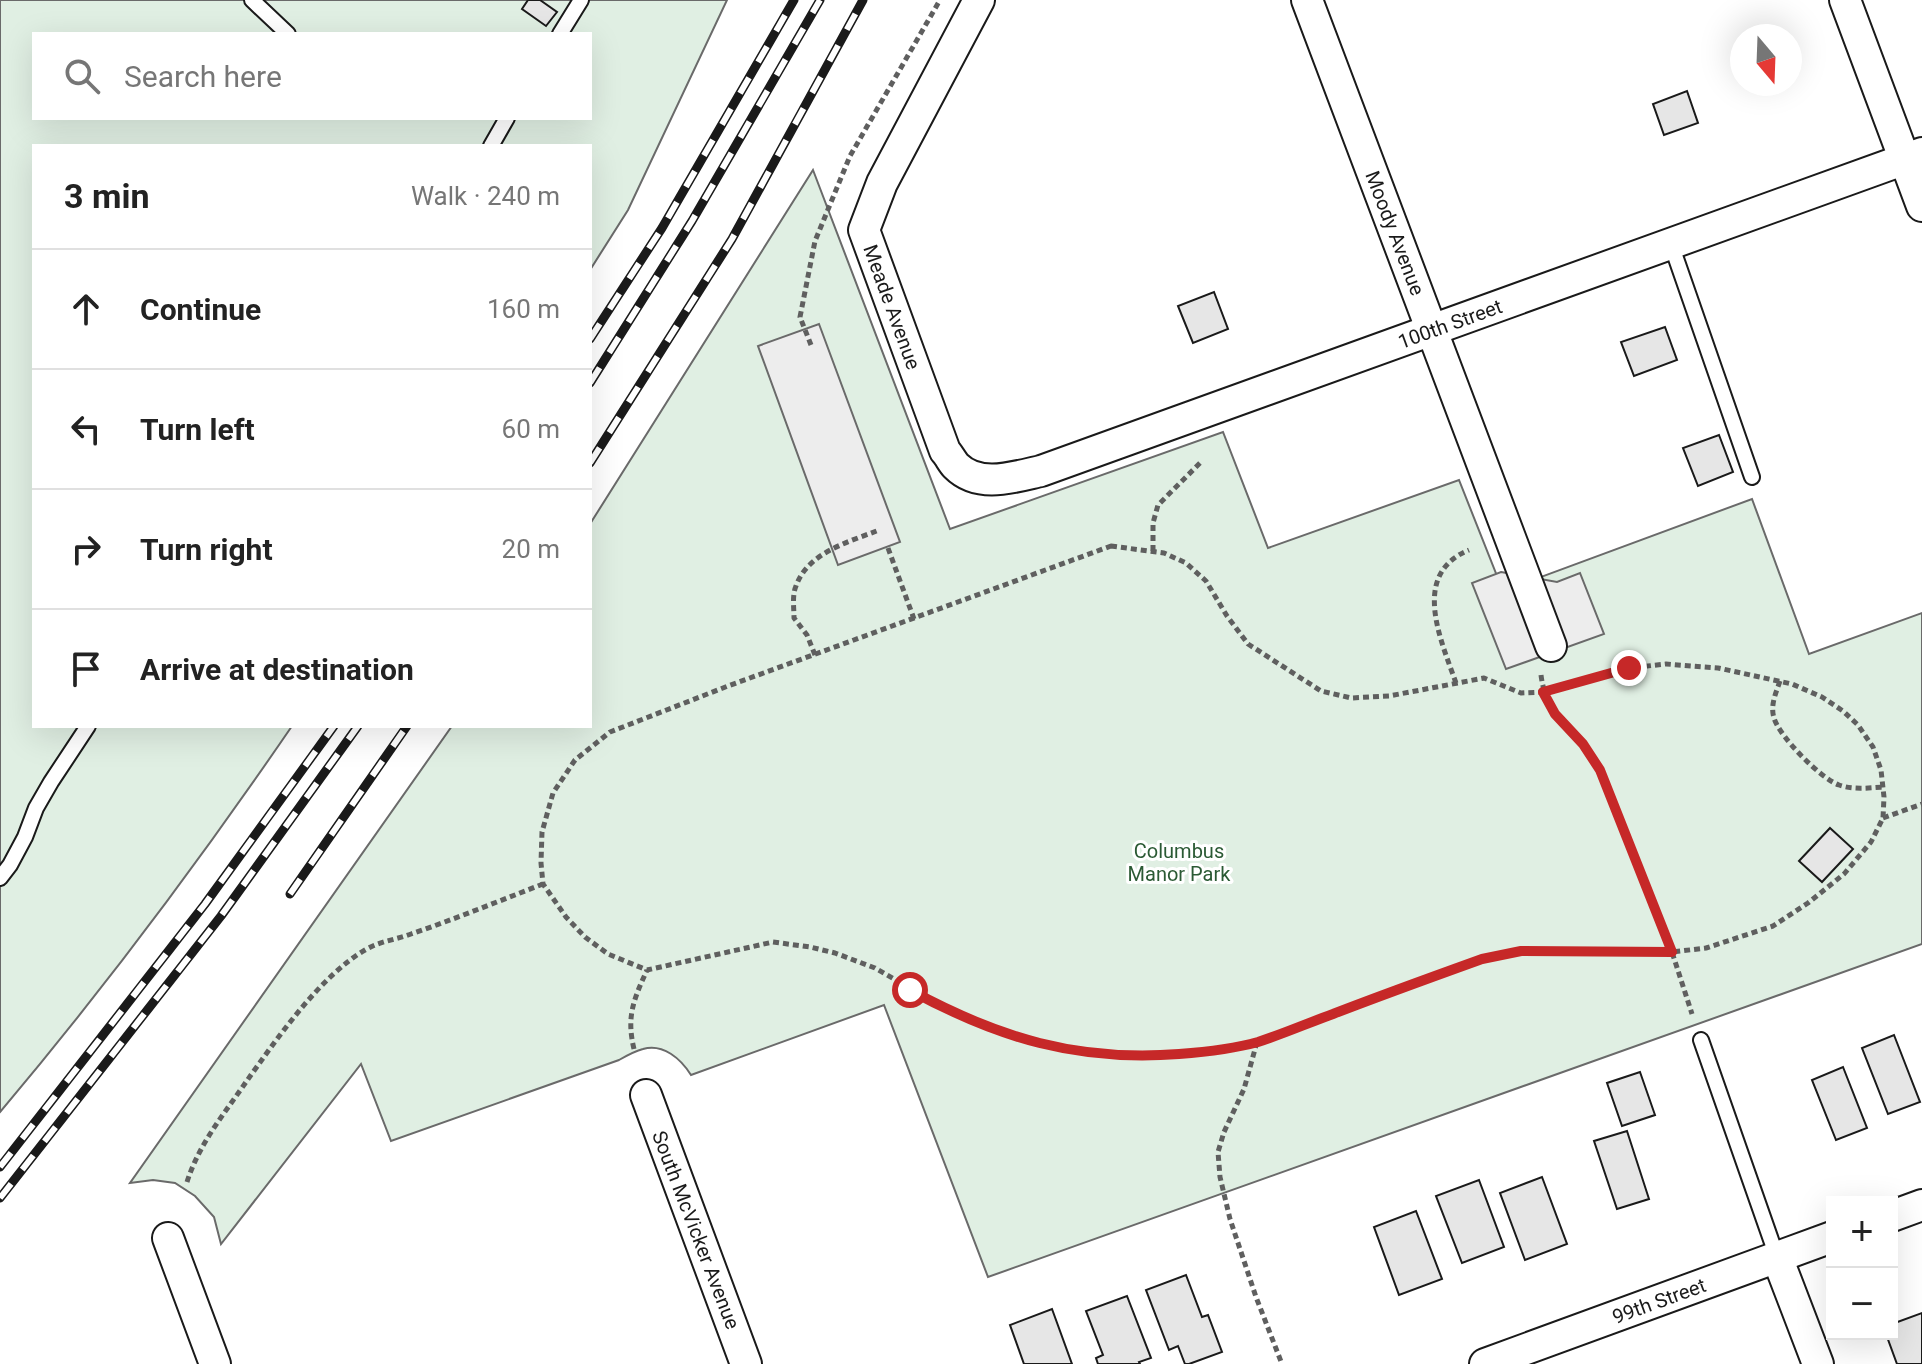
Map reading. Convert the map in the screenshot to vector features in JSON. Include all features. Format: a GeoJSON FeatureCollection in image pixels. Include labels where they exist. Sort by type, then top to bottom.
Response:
{"type":"FeatureCollection","features":[{"type":"Feature","properties":{"kind":"street","name":"Meade Avenue"},"geometry":{"type":"LineString","coordinates":[[975,479],[957,467],[945,451],[864,230],[882,183],[979,0]]}},
{"type":"Feature","properties":{"kind":"street","name":"Moody Avenue"},"geometry":{"type":"LineString","coordinates":[[1307,0],[1432,331],[1546,660]]}},
{"type":"Feature","properties":{"kind":"street"},"geometry":{"type":"LineString","coordinates":[[1845,0],[1913,156],[1922,206]]}},
{"type":"Feature","properties":{"kind":"street","name":"100th Street"},"geometry":{"type":"LineString","coordinates":[[975,479],[1002,479],[1041,471],[1913,156]]}},
{"type":"Feature","properties":{"kind":"street","name":"South McVicker Avenue"},"geometry":{"type":"LineString","coordinates":[[646,1095],[746,1364]]}},
{"type":"Feature","properties":{"kind":"street"},"geometry":{"type":"LineString","coordinates":[[1898,1214],[1922,1205]]}},
{"type":"Feature","properties":{"kind":"street"},"geometry":{"type":"LineString","coordinates":[[168,1238],[215,1364]]}},
{"type":"Feature","properties":{"kind":"street","name":"99th Street"},"geometry":{"type":"LineString","coordinates":[[1485,1364],[1826,1239]]}},
{"type":"Feature","properties":{"kind":"street"},"geometry":{"type":"LineString","coordinates":[[1777,1257],[1818,1364]]}},
{"type":"Feature","properties":{"kind":"lane"},"geometry":{"type":"LineString","coordinates":[[252,0],[286,32]]}},
{"type":"Feature","properties":{"kind":"lane"},"geometry":{"type":"LineString","coordinates":[[561,32],[581,0]]}},
{"type":"Feature","properties":{"kind":"lane"},"geometry":{"type":"LineString","coordinates":[[492,144],[506,120]]}},
{"type":"Feature","properties":{"kind":"lane"},"geometry":{"type":"LineString","coordinates":[[1671,244],[1752,477]]}},
{"type":"Feature","properties":{"kind":"lane"},"geometry":{"type":"LineString","coordinates":[[0,878],[25,837],[36,808],[51,782],[87,728]]}},
{"type":"Feature","properties":{"kind":"lane"},"geometry":{"type":"LineString","coordinates":[[1701,1040],[1777,1257]]}},
{"type":"Feature","properties":{"kind":"path"},"geometry":{"type":"LineString","coordinates":[[1153,551],[1153,523],[1158,505],[1200,463]]}},
{"type":"Feature","properties":{"kind":"path"},"geometry":{"type":"LineString","coordinates":[[815,655],[807,635],[794,618],[795,587],[810,564],[831,549],[879,530]]}},
{"type":"Feature","properties":{"kind":"path"},"geometry":{"type":"LineString","coordinates":[[1111,546],[1164,553],[1186,563],[1206,581],[1248,644],[1321,691],[1351,698],[1376,697],[1484,678],[1521,693],[1543,692],[1629,668],[1666,664],[1718,668],[1780,681],[1822,697],[1858,725],[1873,747],[1881,770],[1883,818],[1871,842],[1844,874],[1808,903],[1773,926],[1706,948],[1672,952],[1521,951],[1482,959],[1257,1042],[1203,1052],[1145,1057],[1100,1054],[1043,1044],[989,1028],[960,1016],[875,968],[835,953],[773,942],[647,970],[608,954],[585,937],[566,917],[543,884],[542,832],[553,793],[575,760],[610,732],[914,619],[1111,546]]}},
{"type":"Feature","properties":{"kind":"path"},"geometry":{"type":"LineString","coordinates":[[888,548],[914,619]]}},
{"type":"Feature","properties":{"kind":"path"},"geometry":{"type":"LineString","coordinates":[[1456,683],[1436,622],[1435,589],[1445,568],[1469,550]]}},
{"type":"Feature","properties":{"kind":"path"},"geometry":{"type":"LineString","coordinates":[[1546,660],[1543,692],[1555,714],[1583,744],[1600,770],[1672,952],[1692,1014]]}},
{"type":"Feature","properties":{"kind":"path"},"geometry":{"type":"LineString","coordinates":[[1780,681],[1773,701],[1773,716],[1778,728],[1805,759],[1836,785],[1849,788],[1883,787]]}},
{"type":"Feature","properties":{"kind":"path"},"geometry":{"type":"LineString","coordinates":[[1883,818],[1922,804]]}},
{"type":"Feature","properties":{"kind":"path"},"geometry":{"type":"LineString","coordinates":[[187,1182],[209,1134],[265,1055],[307,1001],[340,968],[362,951],[383,941],[406,936],[543,884]]}},
{"type":"Feature","properties":{"kind":"path"},"geometry":{"type":"LineString","coordinates":[[634,1049],[630,1032],[633,1001],[647,970]]}},
{"type":"Feature","properties":{"kind":"path"},"geometry":{"type":"LineString","coordinates":[[1257,1042],[1244,1089],[1218,1152],[1230,1219],[1282,1364]]}},
{"type":"Feature","properties":{"kind":"green space"},"geometry":{"type":"Polygon","coordinates":[[[0,0],[727,0],[628,210],[592,267],[592,144],[32,144],[32,728],[291,728],[151,923],[0,1112],[0,0]]]}},
{"type":"Feature","properties":{"kind":"green space","name":"Columbus Manor Park"},"geometry":{"type":"Polygon","coordinates":[[[813,170],[950,529],[1223,432],[1268,548],[1459,480],[1503,591],[1752,499],[1809,654],[1922,613],[1922,944],[988,1277],[884,1005],[691,1075],[682,1063],[664,1050],[643,1049],[391,1141],[361,1064],[221,1244],[214,1217],[195,1196],[175,1183],[153,1180],[130,1183],[451,728],[592,728],[592,521],[813,170]]]}},
{"type":"Feature","properties":{"kind":"shaded area"},"geometry":{"type":"Polygon","coordinates":[[[819,324],[900,542],[838,565],[758,346],[819,324]]]}},
{"type":"Feature","properties":{"kind":"shaded area"},"geometry":{"type":"Polygon","coordinates":[[[1501,572],[1557,582],[1580,573],[1604,634],[1506,669],[1472,583],[1501,572]]]}},
{"type":"Feature","properties":{"kind":"building"},"geometry":{"type":"Polygon","coordinates":[[[528,0],[540,0],[557,12],[546,26],[522,9],[528,0]]]}},
{"type":"Feature","properties":{"kind":"building"},"geometry":{"type":"Polygon","coordinates":[[[1687,91],[1698,123],[1664,135],[1653,104],[1687,91]]]}},
{"type":"Feature","properties":{"kind":"building"},"geometry":{"type":"Polygon","coordinates":[[[1214,292],[1228,329],[1193,343],[1178,306],[1214,292]]]}},
{"type":"Feature","properties":{"kind":"building"},"geometry":{"type":"Polygon","coordinates":[[[1665,327],[1677,360],[1634,376],[1621,342],[1665,327]]]}},
{"type":"Feature","properties":{"kind":"building"},"geometry":{"type":"Polygon","coordinates":[[[1719,435],[1733,472],[1698,486],[1683,448],[1719,435]]]}},
{"type":"Feature","properties":{"kind":"building"},"geometry":{"type":"Polygon","coordinates":[[[1830,828],[1853,849],[1822,882],[1799,861],[1830,828]]]}},
{"type":"Feature","properties":{"kind":"building"},"geometry":{"type":"Polygon","coordinates":[[[1894,1035],[1920,1102],[1888,1114],[1862,1048],[1894,1035]]]}},
{"type":"Feature","properties":{"kind":"building"},"geometry":{"type":"Polygon","coordinates":[[[1843,1067],[1867,1128],[1836,1140],[1812,1080],[1843,1067]]]}},
{"type":"Feature","properties":{"kind":"building"},"geometry":{"type":"Polygon","coordinates":[[[1640,1072],[1655,1115],[1622,1126],[1607,1083],[1640,1072]]]}},
{"type":"Feature","properties":{"kind":"building"},"geometry":{"type":"Polygon","coordinates":[[[1627,1131],[1649,1199],[1617,1209],[1594,1141],[1627,1131]]]}},
{"type":"Feature","properties":{"kind":"building"},"geometry":{"type":"Polygon","coordinates":[[[1542,1177],[1567,1244],[1525,1260],[1500,1193],[1542,1177]]]}},
{"type":"Feature","properties":{"kind":"building"},"geometry":{"type":"Polygon","coordinates":[[[1479,1180],[1504,1247],[1462,1263],[1436,1196],[1479,1180]]]}},
{"type":"Feature","properties":{"kind":"building"},"geometry":{"type":"Polygon","coordinates":[[[1416,1211],[1442,1279],[1399,1295],[1374,1227],[1416,1211]]]}},
{"type":"Feature","properties":{"kind":"building"},"geometry":{"type":"Polygon","coordinates":[[[1186,1275],[1202,1317],[1208,1315],[1222,1352],[1189,1364],[1185,1364],[1178,1346],[1169,1350],[1146,1290],[1186,1275]]]}},
{"type":"Feature","properties":{"kind":"building"},"geometry":{"type":"Polygon","coordinates":[[[1127,1296],[1151,1358],[1140,1364],[1098,1364],[1096,1358],[1103,1355],[1086,1311],[1127,1296]]]}},
{"type":"Feature","properties":{"kind":"building"},"geometry":{"type":"Polygon","coordinates":[[[1052,1309],[1072,1364],[1024,1364],[1010,1325],[1052,1309]]]}},
{"type":"Feature","properties":{"kind":"building"},"geometry":{"type":"Polygon","coordinates":[[[1922,1313],[1922,1364],[1897,1364],[1888,1340],[1898,1340],[1898,1322],[1922,1313]]]}},
{"type":"Feature","properties":{"kind":"railway"},"geometry":{"type":"LineString","coordinates":[[592,336],[662,228],[794,0]]}},
{"type":"Feature","properties":{"kind":"railway"},"geometry":{"type":"LineString","coordinates":[[592,380],[692,221],[820,0]]}},
{"type":"Feature","properties":{"kind":"railway"},"geometry":{"type":"LineString","coordinates":[[592,460],[732,239],[863,0]]}},
{"type":"Feature","properties":{"kind":"railway"},"geometry":{"type":"LineString","coordinates":[[0,1167],[205,904],[333,728]]}},
{"type":"Feature","properties":{"kind":"railway"},"geometry":{"type":"LineString","coordinates":[[0,1198],[221,916],[357,728]]}},
{"type":"Feature","properties":{"kind":"railway"},"geometry":{"type":"LineString","coordinates":[[290,894],[406,728]]}},
{"type":"Feature","properties":{"kind":"route"},"geometry":{"type":"LineString","coordinates":[[910,990],[989,1028],[1043,1044],[1100,1054],[1145,1057],[1203,1052],[1257,1042],[1482,959],[1521,951],[1672,952],[1600,770],[1583,744],[1555,714],[1543,692],[1629,668]]}}]}
